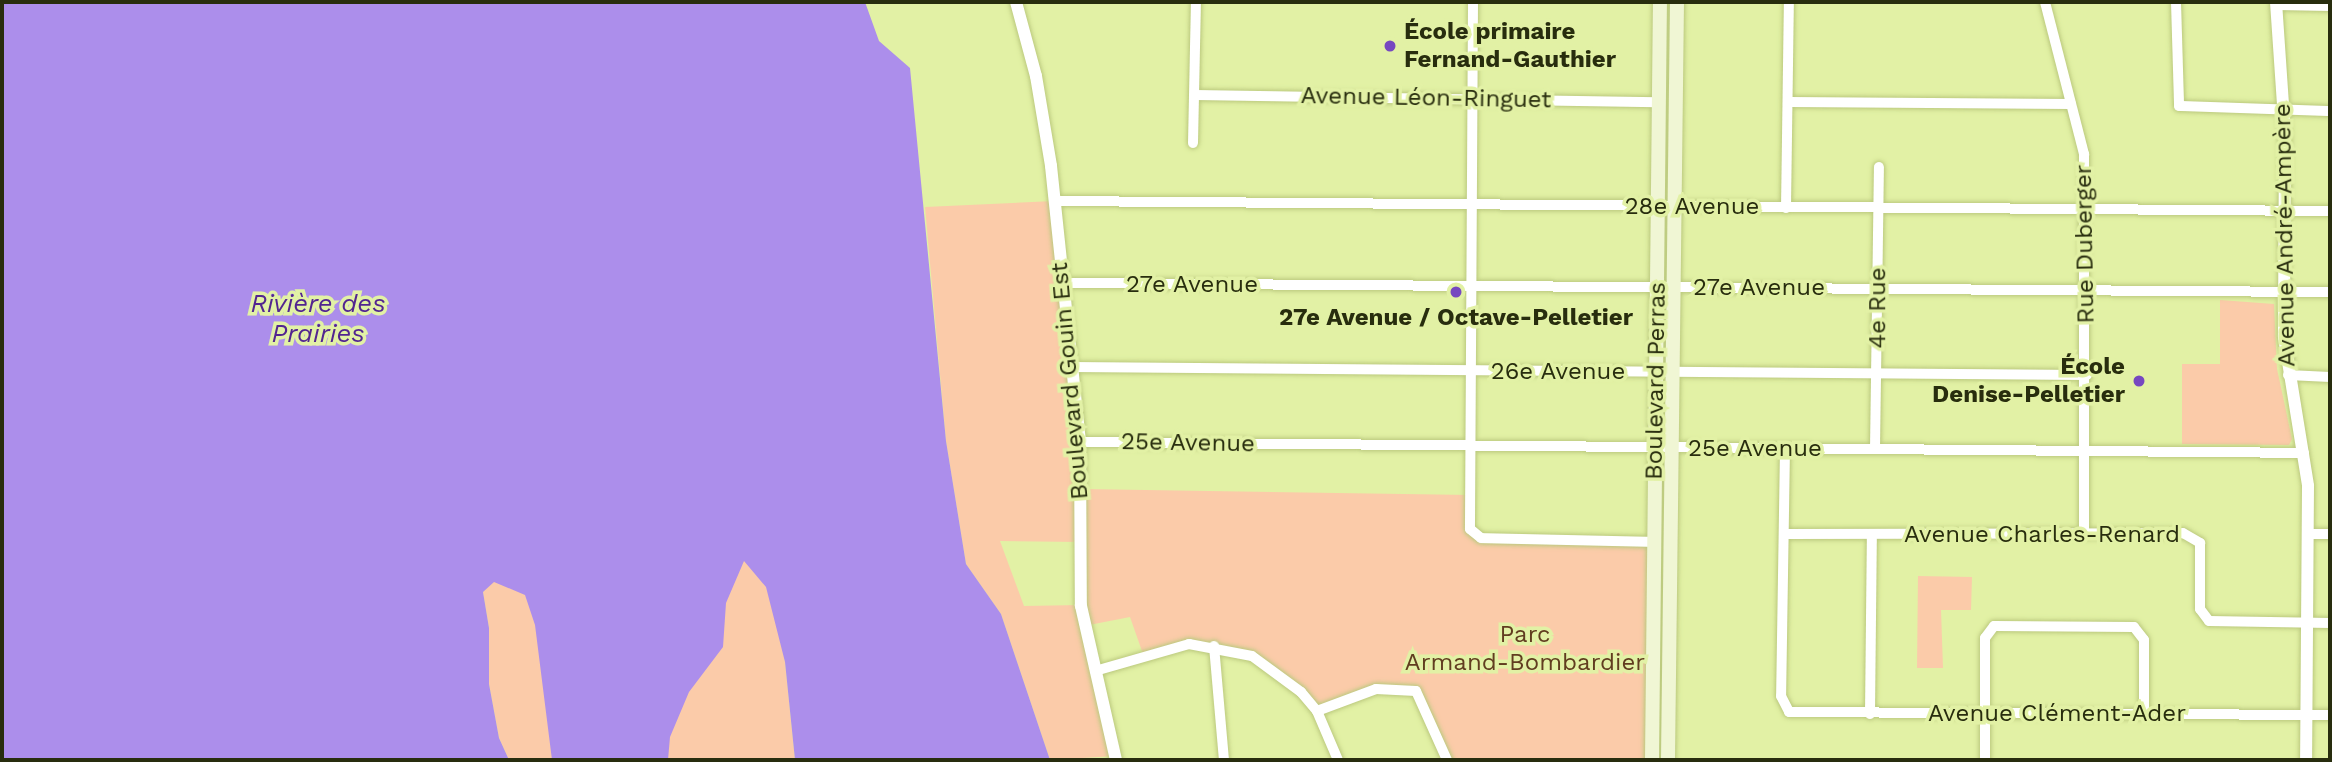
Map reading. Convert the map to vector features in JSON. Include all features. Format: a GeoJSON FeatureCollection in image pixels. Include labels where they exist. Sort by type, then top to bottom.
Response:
{"type":"FeatureCollection","features":[{"type":"Feature","properties":{"kind":"main road","name":"Boulevard Perras"},"geometry":{"type":"LineString","coordinates":[[1651,760],[1660,2]]}},
{"type":"Feature","properties":{"kind":"main road","name":"Boulevard Perras"},"geometry":{"type":"LineString","coordinates":[[1668,760],[1677,2]]}},
{"type":"Feature","properties":{"kind":"street","name":"Boulevard Gouin Est"},"geometry":{"type":"LineString","coordinates":[[1016,2],[1043,109],[1080,442],[1081,606],[1116,760]]}},
{"type":"Feature","properties":{"kind":"street"},"geometry":{"type":"LineString","coordinates":[[1193,143],[1196,2]]}},
{"type":"Feature","properties":{"kind":"street"},"geometry":{"type":"LineString","coordinates":[[1473,2],[1468,524],[1472,533],[1480,538],[1653,541]]}},
{"type":"Feature","properties":{"kind":"street"},"geometry":{"type":"LineString","coordinates":[[1786,208],[1789,2]]}},
{"type":"Feature","properties":{"kind":"street","name":"Rue Duberger"},"geometry":{"type":"LineString","coordinates":[[2045,2],[2084,154],[2087,375],[2084,534]]}},
{"type":"Feature","properties":{"kind":"street"},"geometry":{"type":"LineString","coordinates":[[2176,2],[2179,106],[2330,111]]}},
{"type":"Feature","properties":{"kind":"street"},"geometry":{"type":"LineString","coordinates":[[2276,3],[2330,6]]}},
{"type":"Feature","properties":{"kind":"street","name":"Avenue André-Ampère"},"geometry":{"type":"LineString","coordinates":[[2276,3],[2283,111],[2284,292],[2288,375],[2304,453],[2308,534],[2306,760]]}},
{"type":"Feature","properties":{"kind":"street","name":"Avenue Léon-Ringuet"},"geometry":{"type":"LineString","coordinates":[[1195,95],[1658,102]]}},
{"type":"Feature","properties":{"kind":"street"},"geometry":{"type":"LineString","coordinates":[[1789,102],[2071,104]]}},
{"type":"Feature","properties":{"kind":"street","name":"4e Rue"},"geometry":{"type":"LineString","coordinates":[[1875,449],[1879,167]]}},
{"type":"Feature","properties":{"kind":"street","name":"28e Avenue"},"geometry":{"type":"LineString","coordinates":[[1054,201],[1657,208],[2330,211]]}},
{"type":"Feature","properties":{"kind":"street","name":"27e Avenue"},"geometry":{"type":"LineString","coordinates":[[1062,284],[2330,292]]}},
{"type":"Feature","properties":{"kind":"street","name":"26e Avenue"},"geometry":{"type":"LineString","coordinates":[[1070,367],[2087,375]]}},
{"type":"Feature","properties":{"kind":"street"},"geometry":{"type":"LineString","coordinates":[[2288,375],[2330,377]]}},
{"type":"Feature","properties":{"kind":"street","name":"25e Avenue"},"geometry":{"type":"LineString","coordinates":[[1080,442],[2304,453]]}},
{"type":"Feature","properties":{"kind":"street"},"geometry":{"type":"LineString","coordinates":[[1784,534],[1785,449]]}},
{"type":"Feature","properties":{"kind":"street","name":"Avenue Charles-Renard"},"geometry":{"type":"LineString","coordinates":[[1784,534],[2190,534],[2202,548],[2200,609],[2204,618],[2215,623],[2307,623]]}},
{"type":"Feature","properties":{"kind":"street","name":"Avenue Clément-Ader"},"geometry":{"type":"LineString","coordinates":[[1784,534],[1781,696],[1785,709],[1795,714],[2330,715]]}},
{"type":"Feature","properties":{"kind":"street"},"geometry":{"type":"LineString","coordinates":[[1871,715],[1872,534]]}},
{"type":"Feature","properties":{"kind":"street"},"geometry":{"type":"LineString","coordinates":[[2308,534],[2330,534]]}},
{"type":"Feature","properties":{"kind":"street"},"geometry":{"type":"LineString","coordinates":[[2307,623],[2330,623]]}},
{"type":"Feature","properties":{"kind":"street"},"geometry":{"type":"LineString","coordinates":[[1985,760],[1985,638],[1990,629],[1999,624],[2134,627],[2143,635],[2144,713]]}},
{"type":"Feature","properties":{"kind":"street"},"geometry":{"type":"LineString","coordinates":[[1094,671],[1179,646],[1214,646],[1252,656],[1283,675],[1317,712],[1338,760]]}},
{"type":"Feature","properties":{"kind":"street"},"geometry":{"type":"LineString","coordinates":[[1214,646],[1224,760]]}},
{"type":"Feature","properties":{"kind":"street"},"geometry":{"type":"LineString","coordinates":[[1317,712],[1376,689],[1416,691],[1447,760]]}},
{"type":"Feature","properties":{"kind":"green space","name":"Parc Armand-Bombardier"},"geometry":{"type":"Polygon","coordinates":[[[1054,201],[1082,489],[1470,495],[1472,533],[1653,542],[1651,760],[1447,760],[1420,694],[1393,688],[1317,711],[1252,656],[1214,646],[1143,654],[1130,617],[1089,625],[1115,756],[1050,760],[1001,614],[966,564],[946,441],[925,207],[1054,201]],[[1000,541],[1024,606],[1081,605],[1081,542],[1000,541]]]}},
{"type":"Feature","properties":{"kind":"green space"},"geometry":{"type":"Polygon","coordinates":[[[2220,300],[2274,304],[2277,369],[2292,439],[2289,445],[2182,444],[2182,364],[2220,364],[2220,300]]]}},
{"type":"Feature","properties":{"kind":"green space"},"geometry":{"type":"Polygon","coordinates":[[[727,328],[785,662],[795,760],[509,760],[499,738],[489,684],[489,628],[483,592],[727,328]]]}},
{"type":"Feature","properties":{"kind":"green space"},"geometry":{"type":"Polygon","coordinates":[[[1918,576],[1972,577],[1971,610],[1941,610],[1943,668],[1917,668],[1918,576]]]}},
{"type":"Feature","properties":{"kind":"water","name":"Rivière des Prairies"},"geometry":{"type":"Polygon","coordinates":[[[2,2],[865,2],[879,41],[910,68],[946,441],[966,564],[1001,614],[1050,760],[795,760],[785,662],[766,587],[744,561],[726,603],[723,647],[689,692],[670,737],[668,760],[552,760],[535,625],[525,595],[494,582],[483,592],[489,628],[489,684],[499,738],[509,760],[2,760],[2,2]]]}},
{"type":"Feature","properties":{"kind":"place","name":"École primaire Fernand-Gauthier"},"geometry":{"type":"Point","coordinates":[1390,46]}},
{"type":"Feature","properties":{"kind":"place","name":"27e Avenue / Octave-Pelletier"},"geometry":{"type":"Point","coordinates":[1456,292]}},
{"type":"Feature","properties":{"kind":"place","name":"École Denise-Pelletier"},"geometry":{"type":"Point","coordinates":[2139,381]}}]}
